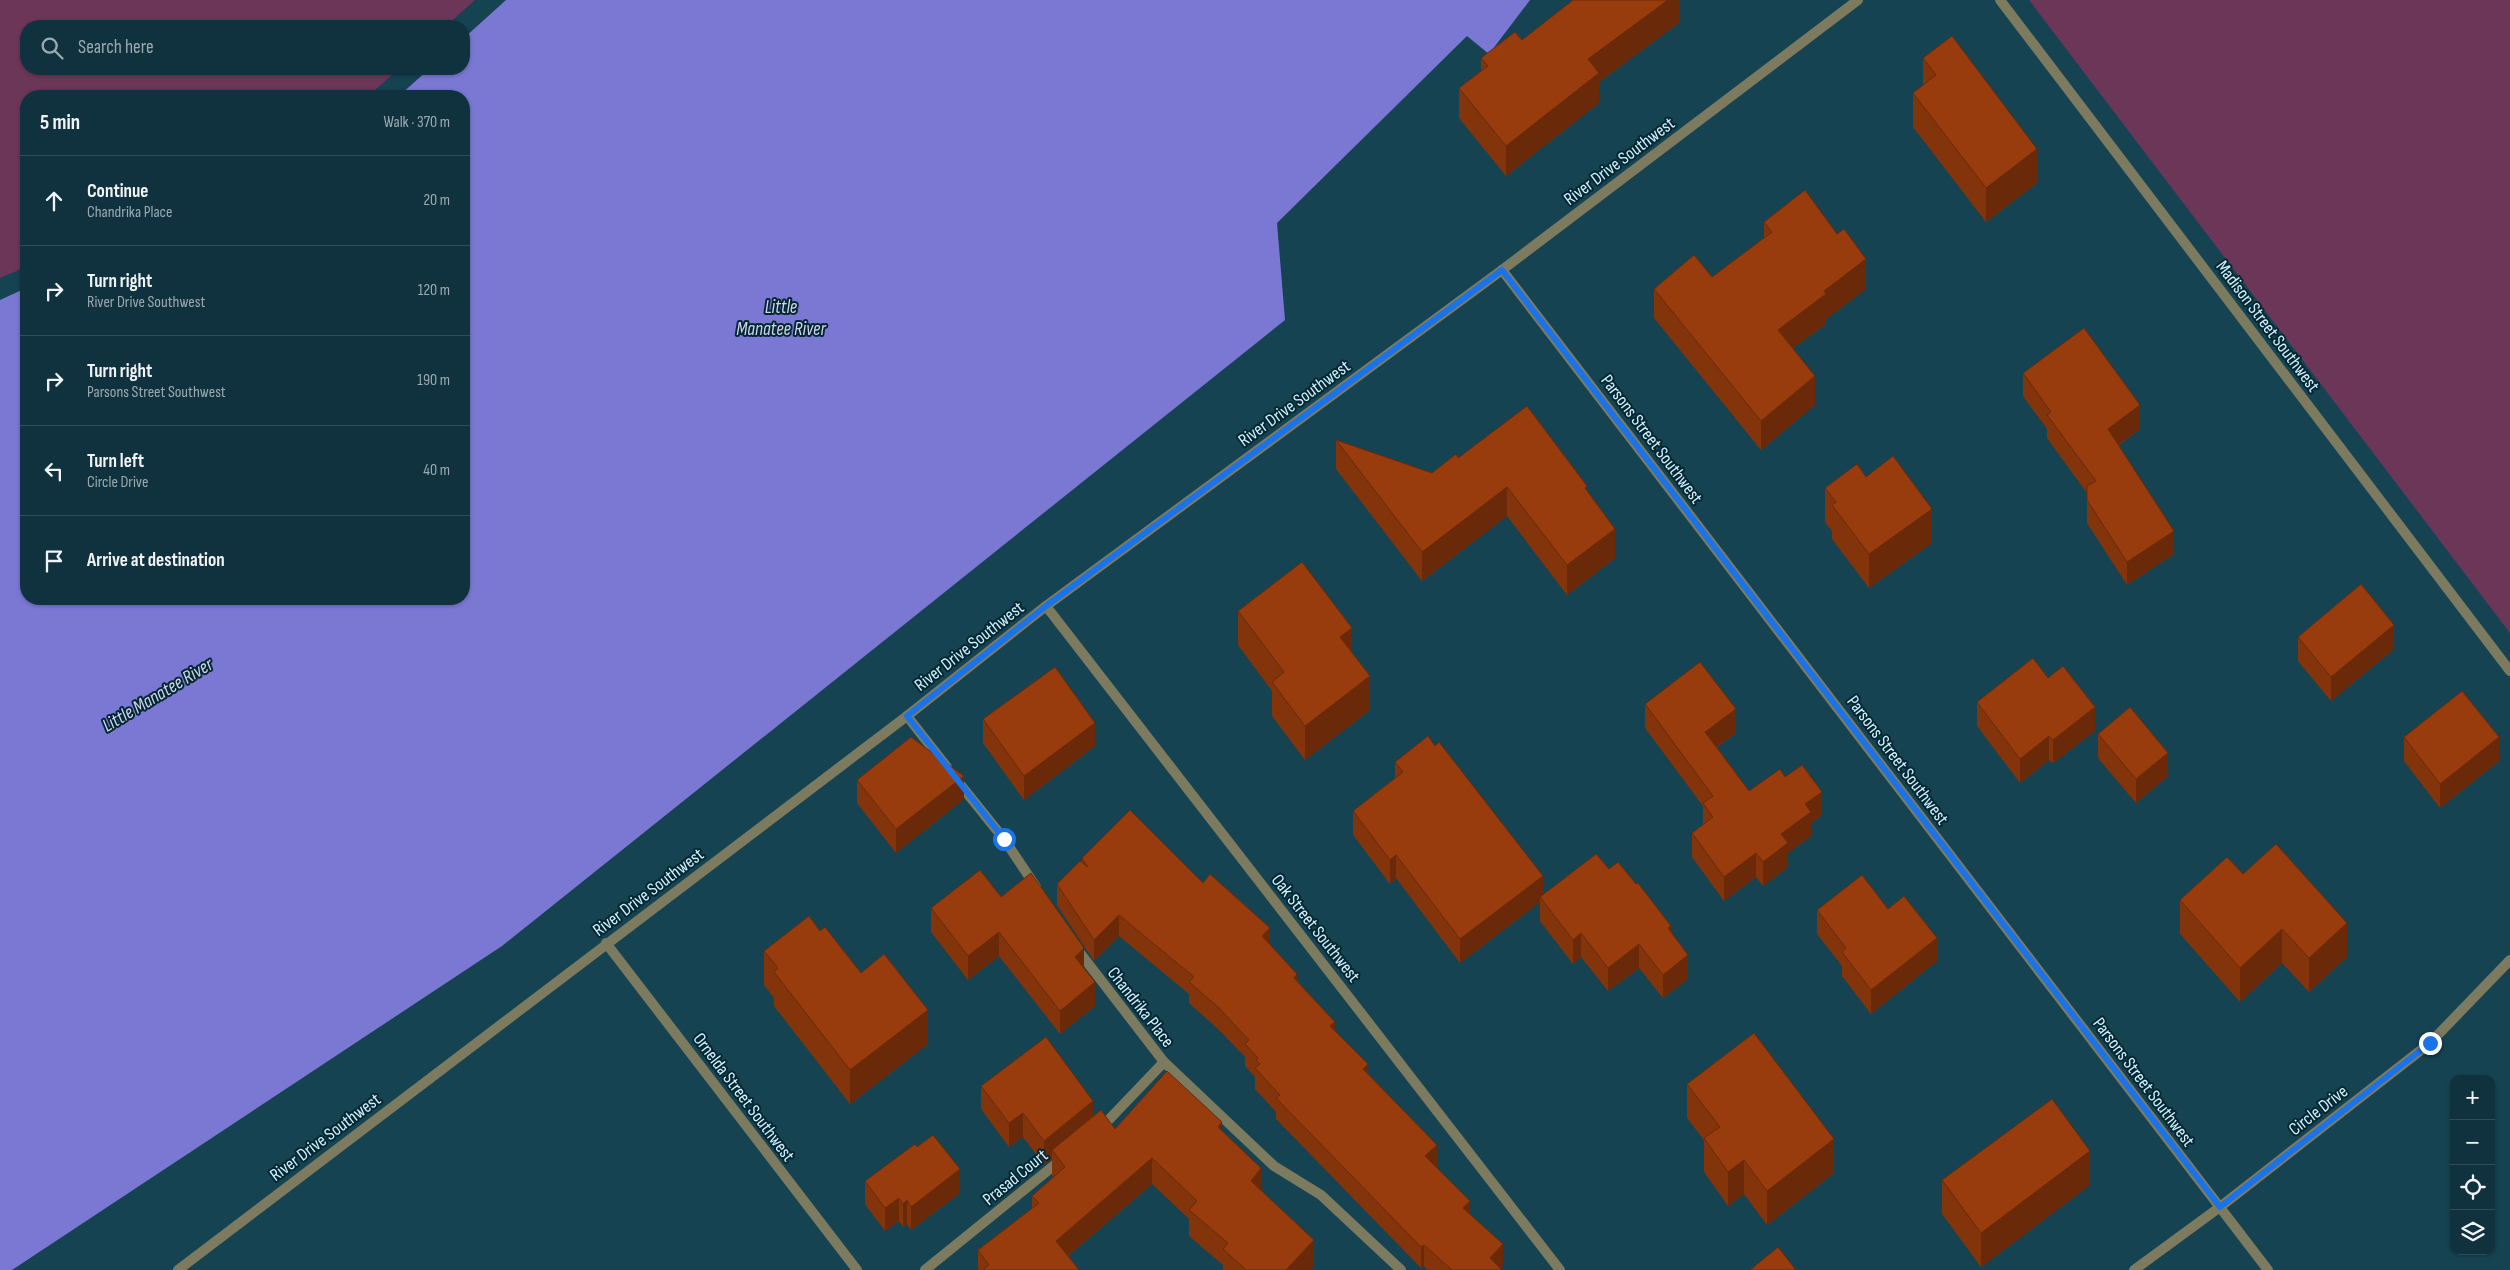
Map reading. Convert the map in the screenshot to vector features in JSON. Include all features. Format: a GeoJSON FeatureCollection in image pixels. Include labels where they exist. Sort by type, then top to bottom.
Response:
{"type":"FeatureCollection","features":[{"type":"Feature","properties":{"kind":"street","name":"River Drive Southwest"},"geometry":{"type":"LineString","coordinates":[[178,1270],[907,716],[1046,606],[1502,270],[1858,0]]}},
{"type":"Feature","properties":{"kind":"street","name":"Madison Street Southwest"},"geometry":{"type":"LineString","coordinates":[[2000,0],[2510,671]]}},
{"type":"Feature","properties":{"kind":"street","name":"Parsons Street Southwest"},"geometry":{"type":"LineString","coordinates":[[1502,270],[2268,1270]]}},
{"type":"Feature","properties":{"kind":"street","name":"Oak Street Southwest"},"geometry":{"type":"LineString","coordinates":[[1046,606],[1560,1270]]}},
{"type":"Feature","properties":{"kind":"street"},"geometry":{"type":"LineString","coordinates":[[907,716],[1004,839],[1042,896]]}},
{"type":"Feature","properties":{"kind":"street","name":"Chandrika Place"},"geometry":{"type":"LineString","coordinates":[[1069,936],[1091,969],[1164,1062],[1274,1166],[1321,1195],[1400,1270]]}},
{"type":"Feature","properties":{"kind":"street","name":"Ornelda Street Southwest"},"geometry":{"type":"LineString","coordinates":[[606,943],[857,1270]]}},
{"type":"Feature","properties":{"kind":"street","name":"Circle Drive"},"geometry":{"type":"LineString","coordinates":[[2134,1270],[2220,1207],[2430,1043],[2510,960]]}},
{"type":"Feature","properties":{"kind":"street"},"geometry":{"type":"LineString","coordinates":[[1090,1137],[1105,1124],[1164,1062]]}},
{"type":"Feature","properties":{"kind":"street","name":"Prasad Court"},"geometry":{"type":"LineString","coordinates":[[925,1270],[1068,1155]]}},
{"type":"Feature","properties":{"kind":"shaded area"},"geometry":{"type":"Polygon","coordinates":[[[0,0],[475,0],[453,20],[20,20],[20,75],[392,75],[375,90],[20,90],[20,270],[0,278],[0,0]]]}},
{"type":"Feature","properties":{"kind":"shaded area"},"geometry":{"type":"Polygon","coordinates":[[[2029,0],[2510,0],[2510,633],[2029,0]]]}},
{"type":"Feature","properties":{"kind":"water","name":"Little Manatee River"},"geometry":{"type":"Polygon","coordinates":[[[506,0],[1530,0],[1489,54],[1467,36],[1277,223],[1285,320],[502,946],[12,1270],[0,1270],[0,300],[20,291],[20,605],[470,605],[470,90],[406,90],[422,75],[470,75],[470,33],[506,0]]]}},
{"type":"Feature","properties":{"kind":"building"},"geometry":{"type":"Polygon","coordinates":[[[1573,0],[1668,0],[1588,59],[1599,73],[1506,146],[1459,88],[1488,66],[1481,58],[1515,32],[1522,40],[1573,0]]]}},
{"type":"Feature","properties":{"kind":"building"},"geometry":{"type":"Polygon","coordinates":[[[1952,36],[2037,149],[1986,188],[1913,93],[1936,75],[1923,58],[1952,36]]]}},
{"type":"Feature","properties":{"kind":"building"},"geometry":{"type":"Polygon","coordinates":[[[1805,190],[1837,234],[1844,229],[1866,259],[1824,291],[1826,294],[1778,330],[1815,376],[1761,421],[1654,289],[1694,255],[1712,277],[1772,232],[1764,222],[1805,190]]]}},
{"type":"Feature","properties":{"kind":"building"},"geometry":{"type":"Polygon","coordinates":[[[2084,328],[2140,405],[2108,429],[2174,531],[2127,562],[2087,500],[2087,486],[2096,481],[2047,415],[2051,412],[2023,373],[2084,328]]]}},
{"type":"Feature","properties":{"kind":"building"},"geometry":{"type":"Polygon","coordinates":[[[1527,406],[1587,486],[1585,488],[1615,529],[1567,565],[1507,487],[1422,552],[1336,440],[1432,473],[1456,454],[1458,458],[1527,406]]]}},
{"type":"Feature","properties":{"kind":"building"},"geometry":{"type":"Polygon","coordinates":[[[1893,456],[1932,509],[1869,554],[1832,505],[1836,502],[1825,488],[1857,464],[1866,477],[1893,456]]]}},
{"type":"Feature","properties":{"kind":"building"},"geometry":{"type":"Polygon","coordinates":[[[1302,562],[1352,628],[1340,637],[1370,676],[1305,726],[1272,682],[1284,672],[1238,611],[1302,562]]]}},
{"type":"Feature","properties":{"kind":"building"},"geometry":{"type":"Polygon","coordinates":[[[2361,584],[2394,625],[2331,677],[2298,637],[2361,584]]]}},
{"type":"Feature","properties":{"kind":"building"},"geometry":{"type":"Polygon","coordinates":[[[2033,658],[2048,678],[2063,666],[2095,707],[2053,740],[2049,736],[2020,759],[1977,702],[2033,658]]]}},
{"type":"Feature","properties":{"kind":"building"},"geometry":{"type":"Polygon","coordinates":[[[1700,662],[1736,709],[1705,732],[1749,791],[1780,769],[1785,777],[1802,765],[1822,792],[1805,804],[1811,812],[1781,834],[1788,843],[1763,862],[1756,853],[1724,877],[1692,833],[1713,817],[1703,803],[1713,796],[1645,704],[1700,662]]]}},
{"type":"Feature","properties":{"kind":"building"},"geometry":{"type":"Polygon","coordinates":[[[1055,667],[1095,723],[1024,776],[983,719],[1055,667]]]}},
{"type":"Feature","properties":{"kind":"building"},"geometry":{"type":"Polygon","coordinates":[[[2462,691],[2499,737],[2440,784],[2404,737],[2462,691]]]}},
{"type":"Feature","properties":{"kind":"building"},"geometry":{"type":"Polygon","coordinates":[[[2130,707],[2168,753],[2136,779],[2098,734],[2130,707]]]}},
{"type":"Feature","properties":{"kind":"building"},"geometry":{"type":"Polygon","coordinates":[[[1428,736],[1435,746],[1439,742],[1543,876],[1460,939],[1396,855],[1390,860],[1353,811],[1403,772],[1395,762],[1428,736]]]}},
{"type":"Feature","properties":{"kind":"building"},"geometry":{"type":"Polygon","coordinates":[[[911,737],[964,776],[896,829],[857,780],[911,737]]]}},
{"type":"Feature","properties":{"kind":"building"},"geometry":{"type":"Polygon","coordinates":[[[1130,810],[1203,883],[1210,874],[1270,928],[1262,936],[1297,974],[1294,978],[1335,1022],[1330,1026],[1368,1064],[1363,1069],[1437,1145],[1425,1156],[1470,1201],[1463,1208],[1503,1244],[1490,1258],[1502,1270],[1452,1270],[1424,1245],[1421,1247],[1276,1098],[1280,1095],[1255,1068],[1260,1064],[1256,1060],[1258,1058],[1245,1044],[1249,1040],[1219,1008],[1189,982],[1194,977],[1119,915],[1094,940],[1057,884],[1080,861],[1088,867],[1082,858],[1130,810]]]}},
{"type":"Feature","properties":{"kind":"building"},"geometry":{"type":"Polygon","coordinates":[[[2276,844],[2347,923],[2309,958],[2282,929],[2240,968],[2180,900],[2227,857],[2243,874],[2276,844]]]}},
{"type":"Feature","properties":{"kind":"building"},"geometry":{"type":"Polygon","coordinates":[[[1596,854],[1609,869],[1618,862],[1636,884],[1638,883],[1671,926],[1668,928],[1688,955],[1663,975],[1639,944],[1608,968],[1581,933],[1573,940],[1540,897],[1596,854]]]}},
{"type":"Feature","properties":{"kind":"building"},"geometry":{"type":"Polygon","coordinates":[[[980,870],[1001,897],[1031,873],[1084,948],[1075,957],[1095,982],[1060,1011],[999,932],[968,956],[931,908],[980,870]]]}},
{"type":"Feature","properties":{"kind":"building"},"geometry":{"type":"Polygon","coordinates":[[[1862,875],[1888,909],[1904,896],[1937,938],[1871,990],[1842,952],[1846,948],[1817,910],[1862,875]]]}},
{"type":"Feature","properties":{"kind":"building"},"geometry":{"type":"Polygon","coordinates":[[[809,916],[820,931],[825,927],[861,973],[884,954],[928,1010],[850,1070],[774,972],[778,968],[764,951],[809,916]]]}},
{"type":"Feature","properties":{"kind":"building"},"geometry":{"type":"Polygon","coordinates":[[[1754,1033],[1834,1139],[1767,1191],[1744,1160],[1728,1172],[1704,1138],[1720,1127],[1687,1084],[1754,1033]]]}},
{"type":"Feature","properties":{"kind":"building"},"geometry":{"type":"Polygon","coordinates":[[[1046,1037],[1093,1101],[1044,1141],[1023,1113],[1009,1123],[981,1086],[1046,1037]]]}},
{"type":"Feature","properties":{"kind":"building"},"geometry":{"type":"Polygon","coordinates":[[[1167,1071],[1222,1122],[1218,1127],[1261,1168],[1251,1181],[1314,1240],[1286,1270],[1246,1270],[1223,1249],[1228,1243],[1189,1210],[1197,1201],[1152,1158],[1056,1241],[1079,1270],[983,1270],[989,1265],[978,1250],[1039,1203],[1032,1196],[1065,1167],[1052,1150],[1101,1110],[1115,1129],[1167,1071]]]}},
{"type":"Feature","properties":{"kind":"building"},"geometry":{"type":"Polygon","coordinates":[[[2052,1099],[2090,1151],[1981,1233],[1942,1180],[2052,1099]]]}},
{"type":"Feature","properties":{"kind":"building"},"geometry":{"type":"Polygon","coordinates":[[[933,1135],[960,1169],[911,1207],[907,1200],[903,1204],[899,1198],[885,1208],[865,1181],[915,1144],[917,1147],[933,1135]]]}},
{"type":"Feature","properties":{"kind":"building"},"geometry":{"type":"Polygon","coordinates":[[[1778,1247],[1796,1270],[1750,1270],[1778,1247]]]}},
{"type":"Feature","properties":{"kind":"route"},"geometry":{"type":"LineString","coordinates":[[1004,839],[907,716],[1046,606],[1502,270],[2220,1207],[2430,1043]]}}]}
